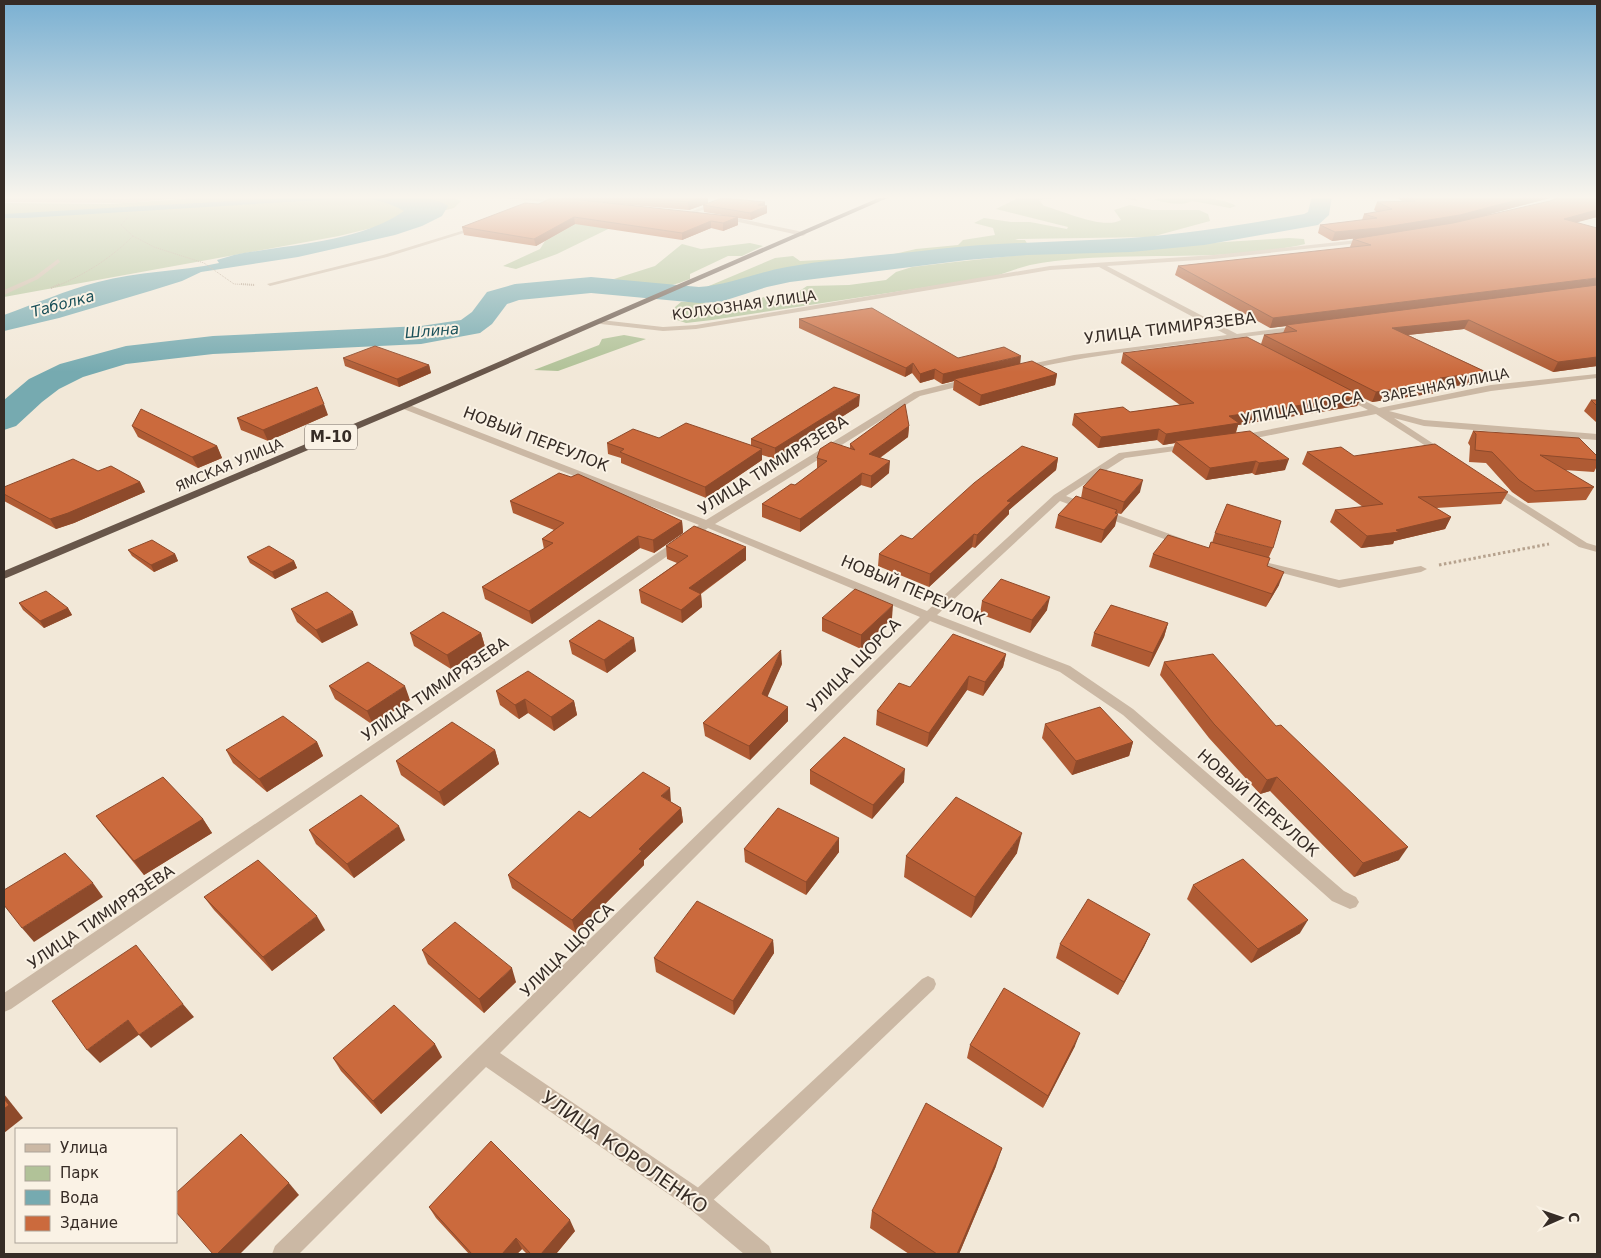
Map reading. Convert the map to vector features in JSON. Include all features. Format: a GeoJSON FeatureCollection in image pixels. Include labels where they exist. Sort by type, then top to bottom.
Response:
{"type":"FeatureCollection","features":[{"type":"Feature","properties":{"kind":"highway","name":"ЯМСКАЯ УЛИЦА"},"geometry":{"type":"LineString","coordinates":[[4,575],[756,255]]}},
{"type":"Feature","properties":{"kind":"street"},"geometry":{"type":"LineString","coordinates":[[270,284],[389,255]]}},
{"type":"Feature","properties":{"kind":"street","name":"КОЛХОЗНАЯ УЛИЦА"},"geometry":{"type":"LineString","coordinates":[[601,322],[663,329],[696,327],[1050,268],[1102,266],[1236,255]]}},
{"type":"Feature","properties":{"kind":"street"},"geometry":{"type":"LineString","coordinates":[[4,293],[36,278],[58,261]]}},
{"type":"Feature","properties":{"kind":"street"},"geometry":{"type":"LineString","coordinates":[[1102,266],[1252,345]]}},
{"type":"Feature","properties":{"kind":"street","name":"УЛИЦА ТИМИРЯЗЕВА"},"geometry":{"type":"LineString","coordinates":[[1012,371],[1074,357],[1313,326]]}},
{"type":"Feature","properties":{"kind":"street","name":"ЗАРЕЧНАЯ УЛИЦА"},"geometry":{"type":"LineString","coordinates":[[1377,411],[1491,388],[1597,376]]}},
{"type":"Feature","properties":{"kind":"street","name":"УЛИЦА ТИМИРЯЗЕВА"},"geometry":{"type":"LineString","coordinates":[[4,1003],[707,524],[917,394],[984,377]]}},
{"type":"Feature","properties":{"kind":"street"},"geometry":{"type":"LineString","coordinates":[[1336,389],[1377,411]]}},
{"type":"Feature","properties":{"kind":"street","name":"НОВЫЙ ПЕРЕУЛОК"},"geometry":{"type":"LineString","coordinates":[[404,406],[707,524],[1065,669],[1128,712],[1338,896],[1350,902]]}},
{"type":"Feature","properties":{"kind":"street","name":"ЗАРЕЧНАЯ УЛИЦА"},"geometry":{"type":"LineString","coordinates":[[1377,411],[1451,459]]}},
{"type":"Feature","properties":{"kind":"street","name":"УЛИЦА ЩОРСА"},"geometry":{"type":"LineString","coordinates":[[1225,441],[1377,411],[1424,423],[1597,437]]}},
{"type":"Feature","properties":{"kind":"street","name":"УЛИЦА ЩОРСА"},"geometry":{"type":"LineString","coordinates":[[283,1254],[929,615],[1058,497],[1122,455],[1206,443]]}},
{"type":"Feature","properties":{"kind":"street"},"geometry":{"type":"LineString","coordinates":[[1484,480],[1583,545],[1597,549]]}},
{"type":"Feature","properties":{"kind":"street"},"geometry":{"type":"LineString","coordinates":[[1058,497],[1192,546]]}},
{"type":"Feature","properties":{"kind":"street"},"geometry":{"type":"LineString","coordinates":[[1238,558],[1339,584],[1421,569]]}},
{"type":"Feature","properties":{"kind":"street","name":"УЛИЦА КОРОЛЕНКО"},"geometry":{"type":"LineString","coordinates":[[486,1055],[698,1200],[761,1254]]}},
{"type":"Feature","properties":{"kind":"lane"},"geometry":{"type":"LineString","coordinates":[[698,1200],[928,984]]}},
{"type":"Feature","properties":{"kind":"path"},"geometry":{"type":"LineString","coordinates":[[50,289],[80,275],[112,255]]}},
{"type":"Feature","properties":{"kind":"path"},"geometry":{"type":"LineString","coordinates":[[177,255],[204,264],[234,284],[250,286],[270,284]]}},
{"type":"Feature","properties":{"kind":"path"},"geometry":{"type":"LineString","coordinates":[[1421,569],[1574,539]]}},
{"type":"Feature","properties":{"kind":"green space"},"geometry":{"type":"Polygon","coordinates":[[[4,255],[236,255],[4,297],[4,255]]]}},
{"type":"Feature","properties":{"kind":"green space"},"geometry":{"type":"Polygon","coordinates":[[[528,255],[555,255],[516,269],[503,266],[528,255]]]}},
{"type":"Feature","properties":{"kind":"green space"},"geometry":{"type":"Polygon","coordinates":[[[669,255],[745,255],[728,256],[690,274],[690,279],[668,286],[644,286],[614,279],[655,266],[669,255]]]}},
{"type":"Feature","properties":{"kind":"green space"},"geometry":{"type":"Polygon","coordinates":[[[891,255],[944,255],[768,275],[719,292],[697,291],[775,258],[793,256],[800,261],[881,257],[891,255]]]}},
{"type":"Feature","properties":{"kind":"green space"},"geometry":{"type":"Polygon","coordinates":[[[1023,255],[1212,255],[1133,256],[1064,260],[1030,265],[993,277],[712,320],[686,323],[671,318],[675,307],[681,302],[704,302],[712,309],[769,296],[792,296],[807,286],[849,285],[886,280],[896,272],[912,267],[1023,255]]]}},
{"type":"Feature","properties":{"kind":"green space"},"geometry":{"type":"Polygon","coordinates":[[[624,335],[646,339],[558,371],[534,370],[599,345],[602,339],[624,335]]]}},
{"type":"Feature","properties":{"kind":"water","name":"Таболка"},"geometry":{"type":"Polygon","coordinates":[[[234,255],[308,255],[201,272],[182,281],[150,291],[59,318],[4,331],[4,315],[86,285],[113,278],[219,263],[217,260],[234,255]]]}},
{"type":"Feature","properties":{"kind":"building"},"geometry":{"type":"Polygon","coordinates":[[[1282,255],[1597,255],[1597,278],[1273,318],[1178,266],[1282,255]]]}},
{"type":"Feature","properties":{"kind":"building"},"geometry":{"type":"Polygon","coordinates":[[[1597,285],[1597,357],[1558,362],[1469,320],[1392,328],[1486,372],[1440,378],[1440,382],[1376,392],[1264,335],[1297,331],[1286,325],[1597,285]]]}},
{"type":"Feature","properties":{"kind":"building"},"geometry":{"type":"Polygon","coordinates":[[[872,308],[958,358],[1004,347],[1021,356],[943,374],[935,369],[920,374],[913,363],[906,368],[799,319],[872,308]]]}},
{"type":"Feature","properties":{"kind":"building"},"geometry":{"type":"Polygon","coordinates":[[[1247,337],[1362,396],[1229,416],[1239,423],[1166,434],[1159,429],[1101,437],[1074,414],[1123,407],[1130,412],[1194,403],[1123,353],[1247,337]]]}},
{"type":"Feature","properties":{"kind":"building"},"geometry":{"type":"Polygon","coordinates":[[[375,346],[429,365],[397,379],[343,358],[375,346]]]}},
{"type":"Feature","properties":{"kind":"building"},"geometry":{"type":"Polygon","coordinates":[[[1032,361],[1057,374],[981,395],[954,379],[1032,361]]]}},
{"type":"Feature","properties":{"kind":"building"},"geometry":{"type":"Polygon","coordinates":[[[317,387],[324,404],[263,430],[237,418],[317,387]]]}},
{"type":"Feature","properties":{"kind":"building"},"geometry":{"type":"Polygon","coordinates":[[[834,387],[860,395],[775,448],[751,439],[834,387]]]}},
{"type":"Feature","properties":{"kind":"building"},"geometry":{"type":"Polygon","coordinates":[[[1591,400],[1597,400],[1597,406],[1591,400]]]}},
{"type":"Feature","properties":{"kind":"building"},"geometry":{"type":"Polygon","coordinates":[[[905,404],[909,426],[869,454],[890,461],[871,476],[862,473],[800,519],[762,504],[791,484],[795,485],[827,461],[817,458],[820,449],[831,442],[855,450],[850,444],[905,404]]]}},
{"type":"Feature","properties":{"kind":"building"},"geometry":{"type":"Polygon","coordinates":[[[141,409],[217,446],[192,457],[132,426],[141,409]]]}},
{"type":"Feature","properties":{"kind":"building"},"geometry":{"type":"Polygon","coordinates":[[[686,423],[762,449],[705,487],[620,452],[624,449],[607,443],[633,429],[659,438],[686,423]]]}},
{"type":"Feature","properties":{"kind":"building"},"geometry":{"type":"Polygon","coordinates":[[[1250,431],[1289,459],[1259,463],[1256,461],[1210,468],[1175,441],[1250,431]]]}},
{"type":"Feature","properties":{"kind":"building"},"geometry":{"type":"Polygon","coordinates":[[[1473,431],[1579,438],[1597,456],[1597,460],[1540,455],[1594,487],[1535,491],[1519,480],[1492,452],[1475,450],[1476,434],[1473,431]]]}},
{"type":"Feature","properties":{"kind":"building"},"geometry":{"type":"Polygon","coordinates":[[[1435,444],[1508,492],[1418,497],[1451,517],[1396,530],[1399,532],[1367,536],[1335,510],[1383,504],[1307,452],[1341,447],[1354,456],[1435,444]]]}},
{"type":"Feature","properties":{"kind":"building"},"geometry":{"type":"Polygon","coordinates":[[[1022,446],[1058,458],[1007,501],[1011,502],[977,535],[974,534],[930,574],[879,554],[901,535],[912,539],[974,483],[1022,446]]]}},
{"type":"Feature","properties":{"kind":"building"},"geometry":{"type":"Polygon","coordinates":[[[73,459],[98,471],[111,466],[140,482],[50,519],[4,494],[4,487],[73,459]]]}},
{"type":"Feature","properties":{"kind":"building"},"geometry":{"type":"Polygon","coordinates":[[[1100,469],[1143,480],[1124,502],[1083,487],[1100,469]]]}},
{"type":"Feature","properties":{"kind":"building"},"geometry":{"type":"Polygon","coordinates":[[[559,473],[571,477],[578,474],[682,521],[653,540],[638,536],[529,611],[482,587],[553,543],[542,539],[564,523],[510,501],[559,473]]]}},
{"type":"Feature","properties":{"kind":"building"},"geometry":{"type":"Polygon","coordinates":[[[1076,496],[1117,510],[1115,513],[1118,514],[1104,530],[1058,515],[1076,496]]]}},
{"type":"Feature","properties":{"kind":"building"},"geometry":{"type":"Polygon","coordinates":[[[1227,504],[1281,521],[1273,548],[1215,533],[1227,504]]]}},
{"type":"Feature","properties":{"kind":"building"},"geometry":{"type":"Polygon","coordinates":[[[694,526],[746,547],[689,588],[701,594],[681,610],[639,590],[688,556],[666,546],[694,526]]]}},
{"type":"Feature","properties":{"kind":"building"},"geometry":{"type":"Polygon","coordinates":[[[1168,535],[1209,548],[1211,542],[1270,558],[1267,566],[1284,572],[1272,594],[1153,554],[1168,535]]]}},
{"type":"Feature","properties":{"kind":"building"},"geometry":{"type":"Polygon","coordinates":[[[152,540],[175,554],[151,565],[128,550],[152,540]]]}},
{"type":"Feature","properties":{"kind":"building"},"geometry":{"type":"Polygon","coordinates":[[[269,546],[294,561],[272,572],[247,557],[269,546]]]}},
{"type":"Feature","properties":{"kind":"building"},"geometry":{"type":"Polygon","coordinates":[[[1001,579],[1050,597],[1032,620],[982,601],[1001,579]]]}},
{"type":"Feature","properties":{"kind":"building"},"geometry":{"type":"Polygon","coordinates":[[[855,589],[893,605],[861,635],[822,618],[855,589]]]}},
{"type":"Feature","properties":{"kind":"building"},"geometry":{"type":"Polygon","coordinates":[[[46,591],[68,608],[40,621],[19,603],[46,591]]]}},
{"type":"Feature","properties":{"kind":"building"},"geometry":{"type":"Polygon","coordinates":[[[327,592],[353,612],[316,630],[291,609],[327,592]]]}},
{"type":"Feature","properties":{"kind":"building"},"geometry":{"type":"Polygon","coordinates":[[[1111,605],[1168,623],[1153,653],[1094,633],[1111,605]]]}},
{"type":"Feature","properties":{"kind":"building"},"geometry":{"type":"Polygon","coordinates":[[[443,612],[481,633],[447,655],[410,633],[443,612]]]}},
{"type":"Feature","properties":{"kind":"building"},"geometry":{"type":"Polygon","coordinates":[[[599,620],[634,638],[604,660],[569,641],[599,620]]]}},
{"type":"Feature","properties":{"kind":"building"},"geometry":{"type":"Polygon","coordinates":[[[953,634],[1006,654],[985,682],[969,676],[929,733],[877,711],[899,683],[910,687],[953,634]]]}},
{"type":"Feature","properties":{"kind":"building"},"geometry":{"type":"Polygon","coordinates":[[[781,650],[762,694],[788,707],[749,746],[703,723],[781,650]]]}},
{"type":"Feature","properties":{"kind":"building"},"geometry":{"type":"Polygon","coordinates":[[[1213,654],[1276,726],[1281,725],[1408,847],[1363,863],[1277,777],[1267,780],[1214,724],[1164,662],[1213,654]]]}},
{"type":"Feature","properties":{"kind":"building"},"geometry":{"type":"Polygon","coordinates":[[[368,662],[405,686],[367,711],[329,686],[368,662]]]}},
{"type":"Feature","properties":{"kind":"building"},"geometry":{"type":"Polygon","coordinates":[[[528,671],[574,701],[551,717],[525,699],[515,705],[496,691],[528,671]]]}},
{"type":"Feature","properties":{"kind":"building"},"geometry":{"type":"Polygon","coordinates":[[[1100,707],[1133,742],[1076,761],[1045,724],[1100,707]]]}},
{"type":"Feature","properties":{"kind":"building"},"geometry":{"type":"Polygon","coordinates":[[[283,716],[317,742],[259,779],[226,750],[283,716]]]}},
{"type":"Feature","properties":{"kind":"building"},"geometry":{"type":"Polygon","coordinates":[[[452,722],[495,750],[439,792],[396,761],[452,722]]]}},
{"type":"Feature","properties":{"kind":"building"},"geometry":{"type":"Polygon","coordinates":[[[844,737],[905,769],[873,805],[810,770],[844,737]]]}},
{"type":"Feature","properties":{"kind":"building"},"geometry":{"type":"Polygon","coordinates":[[[643,772],[670,788],[661,796],[681,808],[639,849],[642,851],[572,920],[508,875],[579,811],[590,818],[643,772]]]}},
{"type":"Feature","properties":{"kind":"building"},"geometry":{"type":"Polygon","coordinates":[[[163,777],[203,819],[134,861],[96,816],[163,777]]]}},
{"type":"Feature","properties":{"kind":"building"},"geometry":{"type":"Polygon","coordinates":[[[361,795],[399,826],[347,864],[309,830],[361,795]]]}},
{"type":"Feature","properties":{"kind":"building"},"geometry":{"type":"Polygon","coordinates":[[[956,797],[1022,833],[975,897],[906,856],[956,797]]]}},
{"type":"Feature","properties":{"kind":"building"},"geometry":{"type":"Polygon","coordinates":[[[778,808],[839,838],[806,882],[744,849],[778,808]]]}},
{"type":"Feature","properties":{"kind":"building"},"geometry":{"type":"Polygon","coordinates":[[[65,853],[93,883],[22,928],[4,905],[4,890],[65,853]]]}},
{"type":"Feature","properties":{"kind":"building"},"geometry":{"type":"Polygon","coordinates":[[[1243,859],[1308,920],[1258,949],[1193,885],[1243,859]]]}},
{"type":"Feature","properties":{"kind":"building"},"geometry":{"type":"Polygon","coordinates":[[[258,860],[317,916],[263,957],[204,897],[258,860]]]}},
{"type":"Feature","properties":{"kind":"building"},"geometry":{"type":"Polygon","coordinates":[[[1088,899],[1150,934],[1124,982],[1060,944],[1088,899]]]}},
{"type":"Feature","properties":{"kind":"building"},"geometry":{"type":"Polygon","coordinates":[[[697,901],[773,940],[733,1001],[654,958],[697,901]]]}},
{"type":"Feature","properties":{"kind":"building"},"geometry":{"type":"Polygon","coordinates":[[[455,922],[512,968],[479,999],[422,950],[455,922]]]}},
{"type":"Feature","properties":{"kind":"building"},"geometry":{"type":"Polygon","coordinates":[[[136,945],[183,1004],[139,1035],[128,1020],[87,1050],[52,1001],[136,945]]]}},
{"type":"Feature","properties":{"kind":"building"},"geometry":{"type":"Polygon","coordinates":[[[1004,988],[1080,1033],[1048,1096],[970,1045],[1004,988]]]}},
{"type":"Feature","properties":{"kind":"building"},"geometry":{"type":"Polygon","coordinates":[[[394,1005],[435,1044],[373,1101],[333,1058],[394,1005]]]}},
{"type":"Feature","properties":{"kind":"building"},"geometry":{"type":"Polygon","coordinates":[[[4,1099],[9,1105],[4,1109],[4,1099]]]}},
{"type":"Feature","properties":{"kind":"building"},"geometry":{"type":"Polygon","coordinates":[[[926,1103],[1002,1148],[957,1254],[937,1254],[872,1211],[926,1103]]]}},
{"type":"Feature","properties":{"kind":"building"},"geometry":{"type":"Polygon","coordinates":[[[241,1134],[289,1183],[217,1254],[213,1254],[178,1214],[178,1191],[241,1134]]]}},
{"type":"Feature","properties":{"kind":"building"},"geometry":{"type":"Polygon","coordinates":[[[491,1141],[570,1220],[541,1254],[531,1254],[516,1238],[502,1254],[472,1254],[429,1207],[491,1141]]]}},
{"type":"Feature","properties":{"kind":"waterway","name":"Шлина"},"geometry":{"type":"LineString","coordinates":[[4,419],[30,394],[47,382],[71,370],[126,355],[155,350],[213,345],[421,335],[470,327],[482,318],[497,298],[515,292],[591,285],[699,295],[720,294],[760,280],[790,274],[953,255]]}}]}
